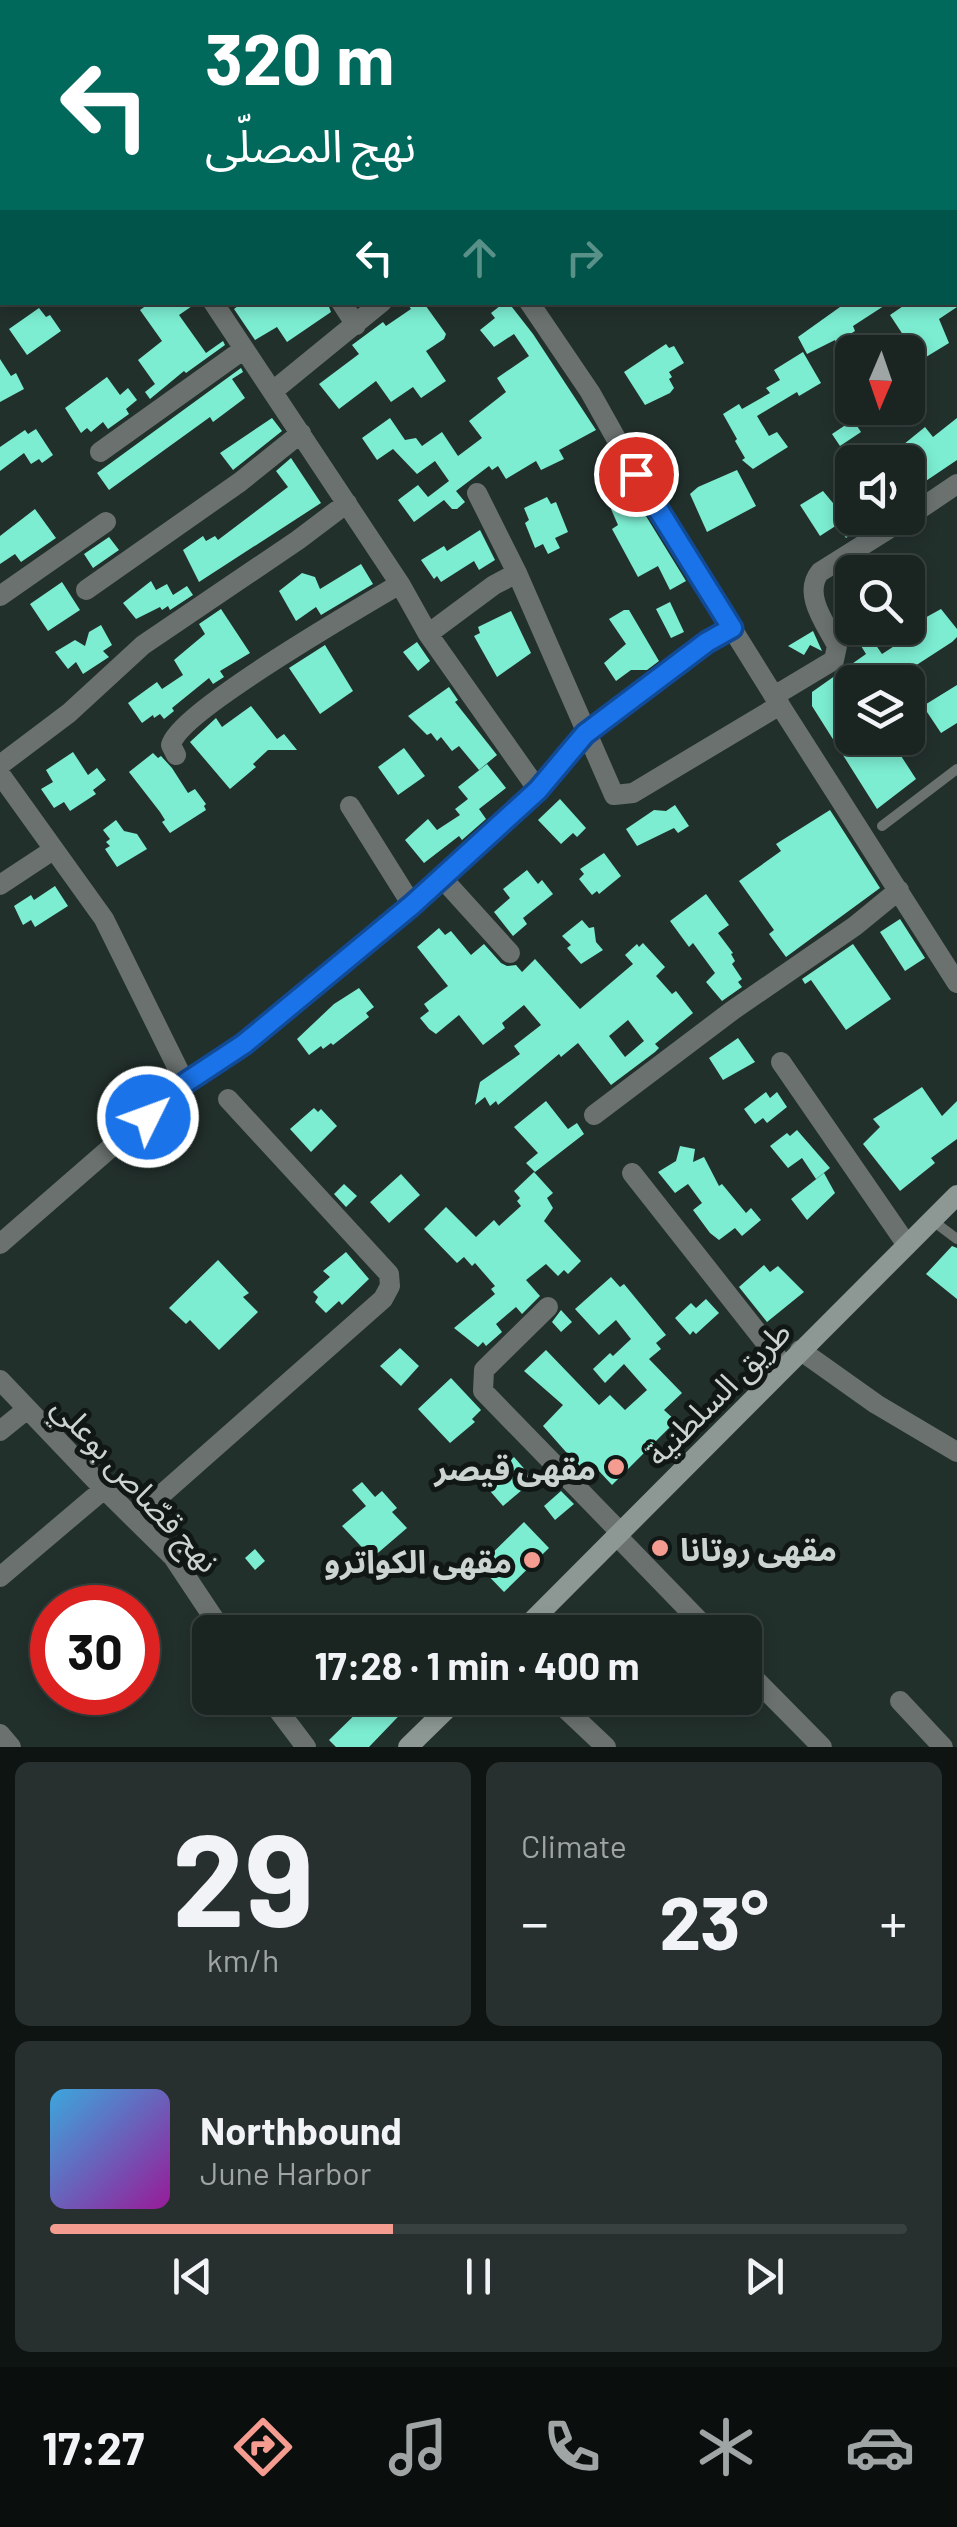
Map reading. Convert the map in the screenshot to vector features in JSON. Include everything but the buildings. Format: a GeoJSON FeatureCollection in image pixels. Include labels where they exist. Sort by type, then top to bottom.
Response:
{"type":"FeatureCollection","features":[{"type":"Feature","properties":{"kind":"main road","name":"طريق السلطنية"},"geometry":{"type":"LineString","coordinates":[[538,1615],[957,1195]]}},
{"type":"Feature","properties":{"kind":"main road"},"geometry":{"type":"LineString","coordinates":[[408,1747],[441,1715]]}},
{"type":"Feature","properties":{"kind":"street"},"geometry":{"type":"LineString","coordinates":[[215,305],[400,584],[428,634],[538,790]]}},
{"type":"Feature","properties":{"kind":"street"},"geometry":{"type":"LineString","coordinates":[[343,305],[356,324]]}},
{"type":"Feature","properties":{"kind":"street"},"geometry":{"type":"LineString","coordinates":[[274,391],[378,305]]}},
{"type":"Feature","properties":{"kind":"street"},"geometry":{"type":"LineString","coordinates":[[531,305],[590,392],[636,474],[957,983]]}},
{"type":"Feature","properties":{"kind":"street"},"geometry":{"type":"LineString","coordinates":[[100,452],[244,348]]}},
{"type":"Feature","properties":{"kind":"street"},"geometry":{"type":"LineString","coordinates":[[86,590],[240,482],[301,433]]}},
{"type":"Feature","properties":{"kind":"street"},"geometry":{"type":"LineString","coordinates":[[925,505],[957,484]]}},
{"type":"Feature","properties":{"kind":"street"},"geometry":{"type":"LineString","coordinates":[[477,492],[517,573],[614,795],[633,794],[834,660],[838,646],[811,592],[812,582],[820,572],[879,535]]}},
{"type":"Feature","properties":{"kind":"street"},"geometry":{"type":"LineString","coordinates":[[0,766],[57,724],[143,644],[347,503]]}},
{"type":"Feature","properties":{"kind":"street"},"geometry":{"type":"LineString","coordinates":[[0,596],[106,522]]}},
{"type":"Feature","properties":{"kind":"street"},"geometry":{"type":"LineString","coordinates":[[428,634],[494,585],[517,573]]}},
{"type":"Feature","properties":{"kind":"street"},"geometry":{"type":"LineString","coordinates":[[176,755],[170,745],[173,735],[206,707],[400,584]]}},
{"type":"Feature","properties":{"kind":"street"},"geometry":{"type":"LineString","coordinates":[[0,1244],[185,1083],[244,1044],[412,905],[538,790],[585,734],[707,642],[732,628]]}},
{"type":"Feature","properties":{"kind":"street"},"geometry":{"type":"LineString","coordinates":[[0,774],[104,918],[185,1083]]}},
{"type":"Feature","properties":{"kind":"street"},"geometry":{"type":"LineString","coordinates":[[350,806],[412,905]]}},
{"type":"Feature","properties":{"kind":"street"},"geometry":{"type":"LineString","coordinates":[[0,885],[53,850]]}},
{"type":"Feature","properties":{"kind":"street"},"geometry":{"type":"LineString","coordinates":[[442,878],[510,953]]}},
{"type":"Feature","properties":{"kind":"street"},"geometry":{"type":"LineString","coordinates":[[594,1114],[899,890]]}},
{"type":"Feature","properties":{"kind":"street"},"geometry":{"type":"LineString","coordinates":[[781,1062],[907,1245]]}},
{"type":"Feature","properties":{"kind":"street"},"geometry":{"type":"LineString","coordinates":[[135,1518],[383,1299],[390,1286],[389,1274],[228,1099]]}},
{"type":"Feature","properties":{"kind":"street"},"geometry":{"type":"LineString","coordinates":[[632,1173],[784,1366]]}},
{"type":"Feature","properties":{"kind":"street"},"geometry":{"type":"LineString","coordinates":[[548,1306],[484,1370],[483,1391],[694,1615]]}},
{"type":"Feature","properties":{"kind":"street"},"geometry":{"type":"LineString","coordinates":[[800,1350],[876,1404],[957,1452]]}},
{"type":"Feature","properties":{"kind":"street","name":"نهج قصّاص بوعلي"},"geometry":{"type":"LineString","coordinates":[[0,1380],[174,1557],[212,1615]]}},
{"type":"Feature","properties":{"kind":"street"},"geometry":{"type":"LineString","coordinates":[[0,1431],[26,1410]]}},
{"type":"Feature","properties":{"kind":"street"},"geometry":{"type":"LineString","coordinates":[[0,1576],[104,1489]]}},
{"type":"Feature","properties":{"kind":"street"},"geometry":{"type":"LineString","coordinates":[[762,1686],[822,1747]]}},
{"type":"Feature","properties":{"kind":"street"},"geometry":{"type":"LineString","coordinates":[[900,1701],[943,1747]]}},
{"type":"Feature","properties":{"kind":"street"},"geometry":{"type":"LineString","coordinates":[[281,1715],[306,1747]]}},
{"type":"Feature","properties":{"kind":"street"},"geometry":{"type":"LineString","coordinates":[[572,1715],[606,1747]]}},
{"type":"Feature","properties":{"kind":"street"},"geometry":{"type":"LineString","coordinates":[[0,1734],[11,1747]]}},
{"type":"Feature","properties":{"kind":"lane"},"geometry":{"type":"LineString","coordinates":[[882,826],[957,770]]}},
{"type":"Feature","properties":{"kind":"lane"},"geometry":{"type":"LineString","coordinates":[[932,1220],[957,1239]]}},
{"type":"Feature","properties":{"kind":"place","name":"مقهى قيصر"},"geometry":{"type":"Point","coordinates":[616,1467]}},
{"type":"Feature","properties":{"kind":"place","name":"مقهى روتانا"},"geometry":{"type":"Point","coordinates":[660,1548]}},
{"type":"Feature","properties":{"kind":"place","name":"مقهى الكواترو"},"geometry":{"type":"Point","coordinates":[532,1560]}},
{"type":"Feature","properties":{"kind":"route"},"geometry":{"type":"LineString","coordinates":[[148,1117],[185,1083],[244,1044],[451,871],[538,790],[585,734],[707,642],[732,628],[636,474]]}}]}
